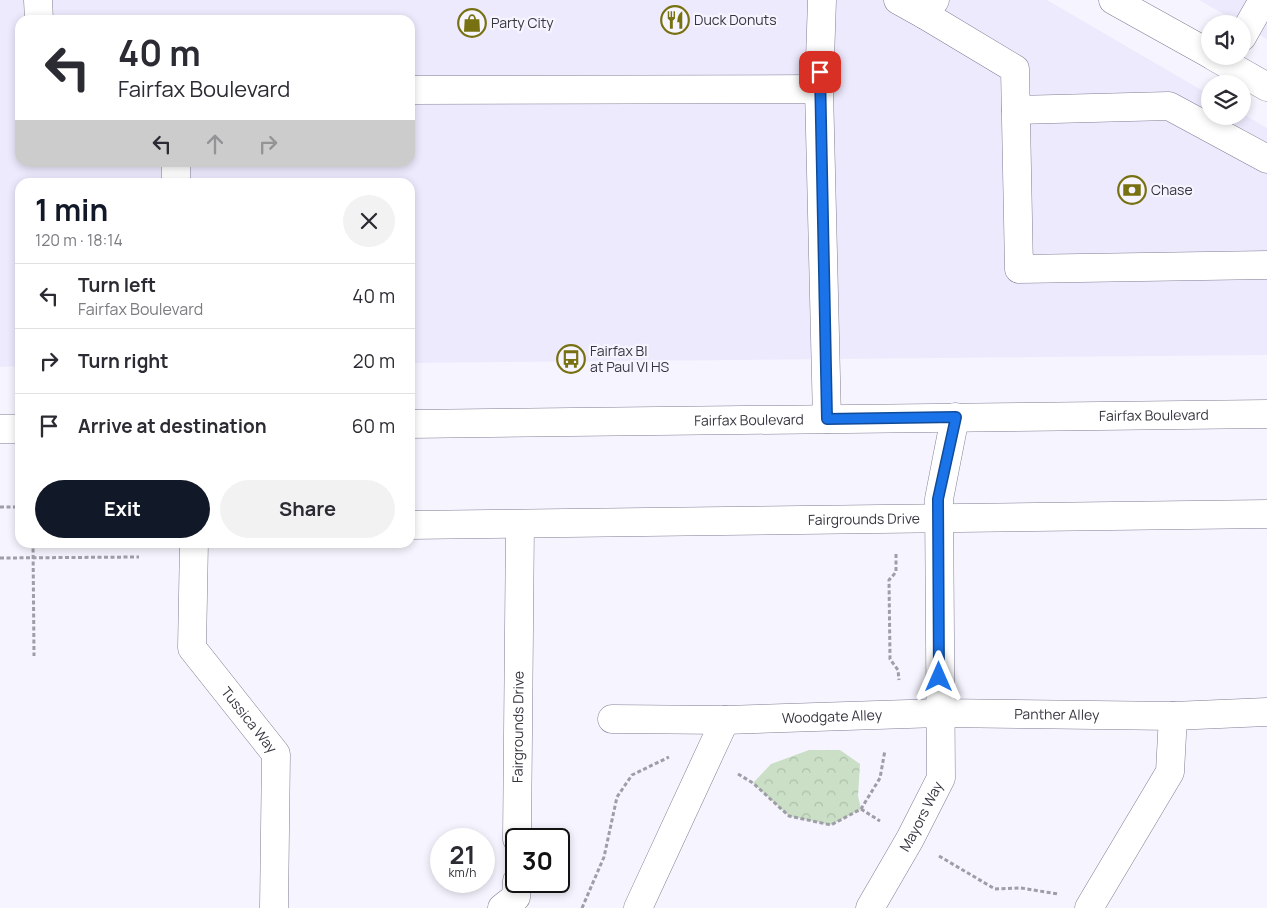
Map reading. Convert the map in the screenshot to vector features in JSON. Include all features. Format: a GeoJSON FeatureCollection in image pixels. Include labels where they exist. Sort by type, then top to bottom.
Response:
{"type":"FeatureCollection","features":[{"type":"Feature","properties":{"kind":"street"},"geometry":{"type":"LineString","coordinates":[[38,0],[39,15]]}},
{"type":"Feature","properties":{"kind":"street"},"geometry":{"type":"LineString","coordinates":[[822,0],[819,90],[827,419]]}},
{"type":"Feature","properties":{"kind":"street"},"geometry":{"type":"LineString","coordinates":[[898,0],[930,8],[1016,69],[1019,269],[1267,265]]}},
{"type":"Feature","properties":{"kind":"street"},"geometry":{"type":"LineString","coordinates":[[1113,0],[1201,47]]}},
{"type":"Feature","properties":{"kind":"street"},"geometry":{"type":"LineString","coordinates":[[1251,21],[1263,0]]}},
{"type":"Feature","properties":{"kind":"street"},"geometry":{"type":"LineString","coordinates":[[1232,65],[1267,87]]}},
{"type":"Feature","properties":{"kind":"street"},"geometry":{"type":"LineString","coordinates":[[415,90],[819,90]]}},
{"type":"Feature","properties":{"kind":"street"},"geometry":{"type":"LineString","coordinates":[[1016,110],[1169,106],[1267,159]]}},
{"type":"Feature","properties":{"kind":"street","name":"Fairfax Boulevard"},"geometry":{"type":"LineString","coordinates":[[415,424],[1267,414]]}},
{"type":"Feature","properties":{"kind":"street","name":"Mayors Way"},"geometry":{"type":"LineString","coordinates":[[870,908],[910,839],[940,778],[938,499],[956,417]]}},
{"type":"Feature","properties":{"kind":"street"},"geometry":{"type":"LineString","coordinates":[[0,429],[15,429]]}},
{"type":"Feature","properties":{"kind":"street","name":"Fairgrounds Drive"},"geometry":{"type":"LineString","coordinates":[[415,525],[1267,514]]}},
{"type":"Feature","properties":{"kind":"street","name":"Fairgrounds Drive"},"geometry":{"type":"LineString","coordinates":[[517,828],[520,524]]}},
{"type":"Feature","properties":{"kind":"street","name":"Tussica Way"},"geometry":{"type":"LineString","coordinates":[[194,548],[192,648],[276,754],[274,908]]}},
{"type":"Feature","properties":{"kind":"street","name":"Woodgate Alley"},"geometry":{"type":"LineString","coordinates":[[612,719],[725,720],[939,712]]}},
{"type":"Feature","properties":{"kind":"street","name":"Panther Alley"},"geometry":{"type":"LineString","coordinates":[[939,712],[1173,716],[1267,712]]}},
{"type":"Feature","properties":{"kind":"street"},"geometry":{"type":"LineString","coordinates":[[1089,908],[1170,772],[1173,716]]}},
{"type":"Feature","properties":{"kind":"street"},"geometry":{"type":"LineString","coordinates":[[638,908],[725,720]]}},
{"type":"Feature","properties":{"kind":"street"},"geometry":{"type":"LineString","coordinates":[[502,908],[516,897],[516,893]]}},
{"type":"Feature","properties":{"kind":"path"},"geometry":{"type":"LineString","coordinates":[[0,507],[15,507]]}},
{"type":"Feature","properties":{"kind":"path"},"geometry":{"type":"LineString","coordinates":[[33,548],[34,656]]}},
{"type":"Feature","properties":{"kind":"path"},"geometry":{"type":"LineString","coordinates":[[582,908],[604,858],[617,797],[632,775],[675,754],[707,759],[753,783],[789,816],[831,825],[862,809],[880,778],[888,737],[896,713],[900,688],[898,670],[890,659],[889,580],[896,572],[896,551]]}},
{"type":"Feature","properties":{"kind":"path"},"geometry":{"type":"LineString","coordinates":[[0,558],[139,557]]}},
{"type":"Feature","properties":{"kind":"path"},"geometry":{"type":"LineString","coordinates":[[862,809],[995,889],[1021,888],[1053,892],[1062,896]]}},
{"type":"Feature","properties":{"kind":"shaded area"},"geometry":{"type":"Polygon","coordinates":[[[0,0],[1047,0],[1201,90],[1201,125],[1251,125],[1251,119],[1267,128],[1267,355],[415,363],[415,178],[15,178],[15,366],[0,367],[0,0]]]}},
{"type":"Feature","properties":{"kind":"shaded area"},"geometry":{"type":"Polygon","coordinates":[[[1199,0],[1267,0],[1267,39],[1251,30],[1251,15],[1225,15],[1199,0]]]}},
{"type":"Feature","properties":{"kind":"green space"},"geometry":{"type":"Polygon","coordinates":[[[809,750],[840,750],[860,764],[858,796],[861,809],[831,825],[789,816],[753,783],[771,764],[809,750]]]}},
{"type":"Feature","properties":{"kind":"place","name":"Duck Donuts"},"geometry":{"type":"Point","coordinates":[675,20]}},
{"type":"Feature","properties":{"kind":"place","name":"Party City"},"geometry":{"type":"Point","coordinates":[472,23]}},
{"type":"Feature","properties":{"kind":"place","name":"Chase"},"geometry":{"type":"Point","coordinates":[1132,190]}},
{"type":"Feature","properties":{"kind":"place","name":"Fairfax Bl at Paul VI HS"},"geometry":{"type":"Point","coordinates":[571,359]}},
{"type":"Feature","properties":{"kind":"route"},"geometry":{"type":"LineString","coordinates":[[820,72],[827,419],[956,417],[938,499],[939,677]]}}]}
